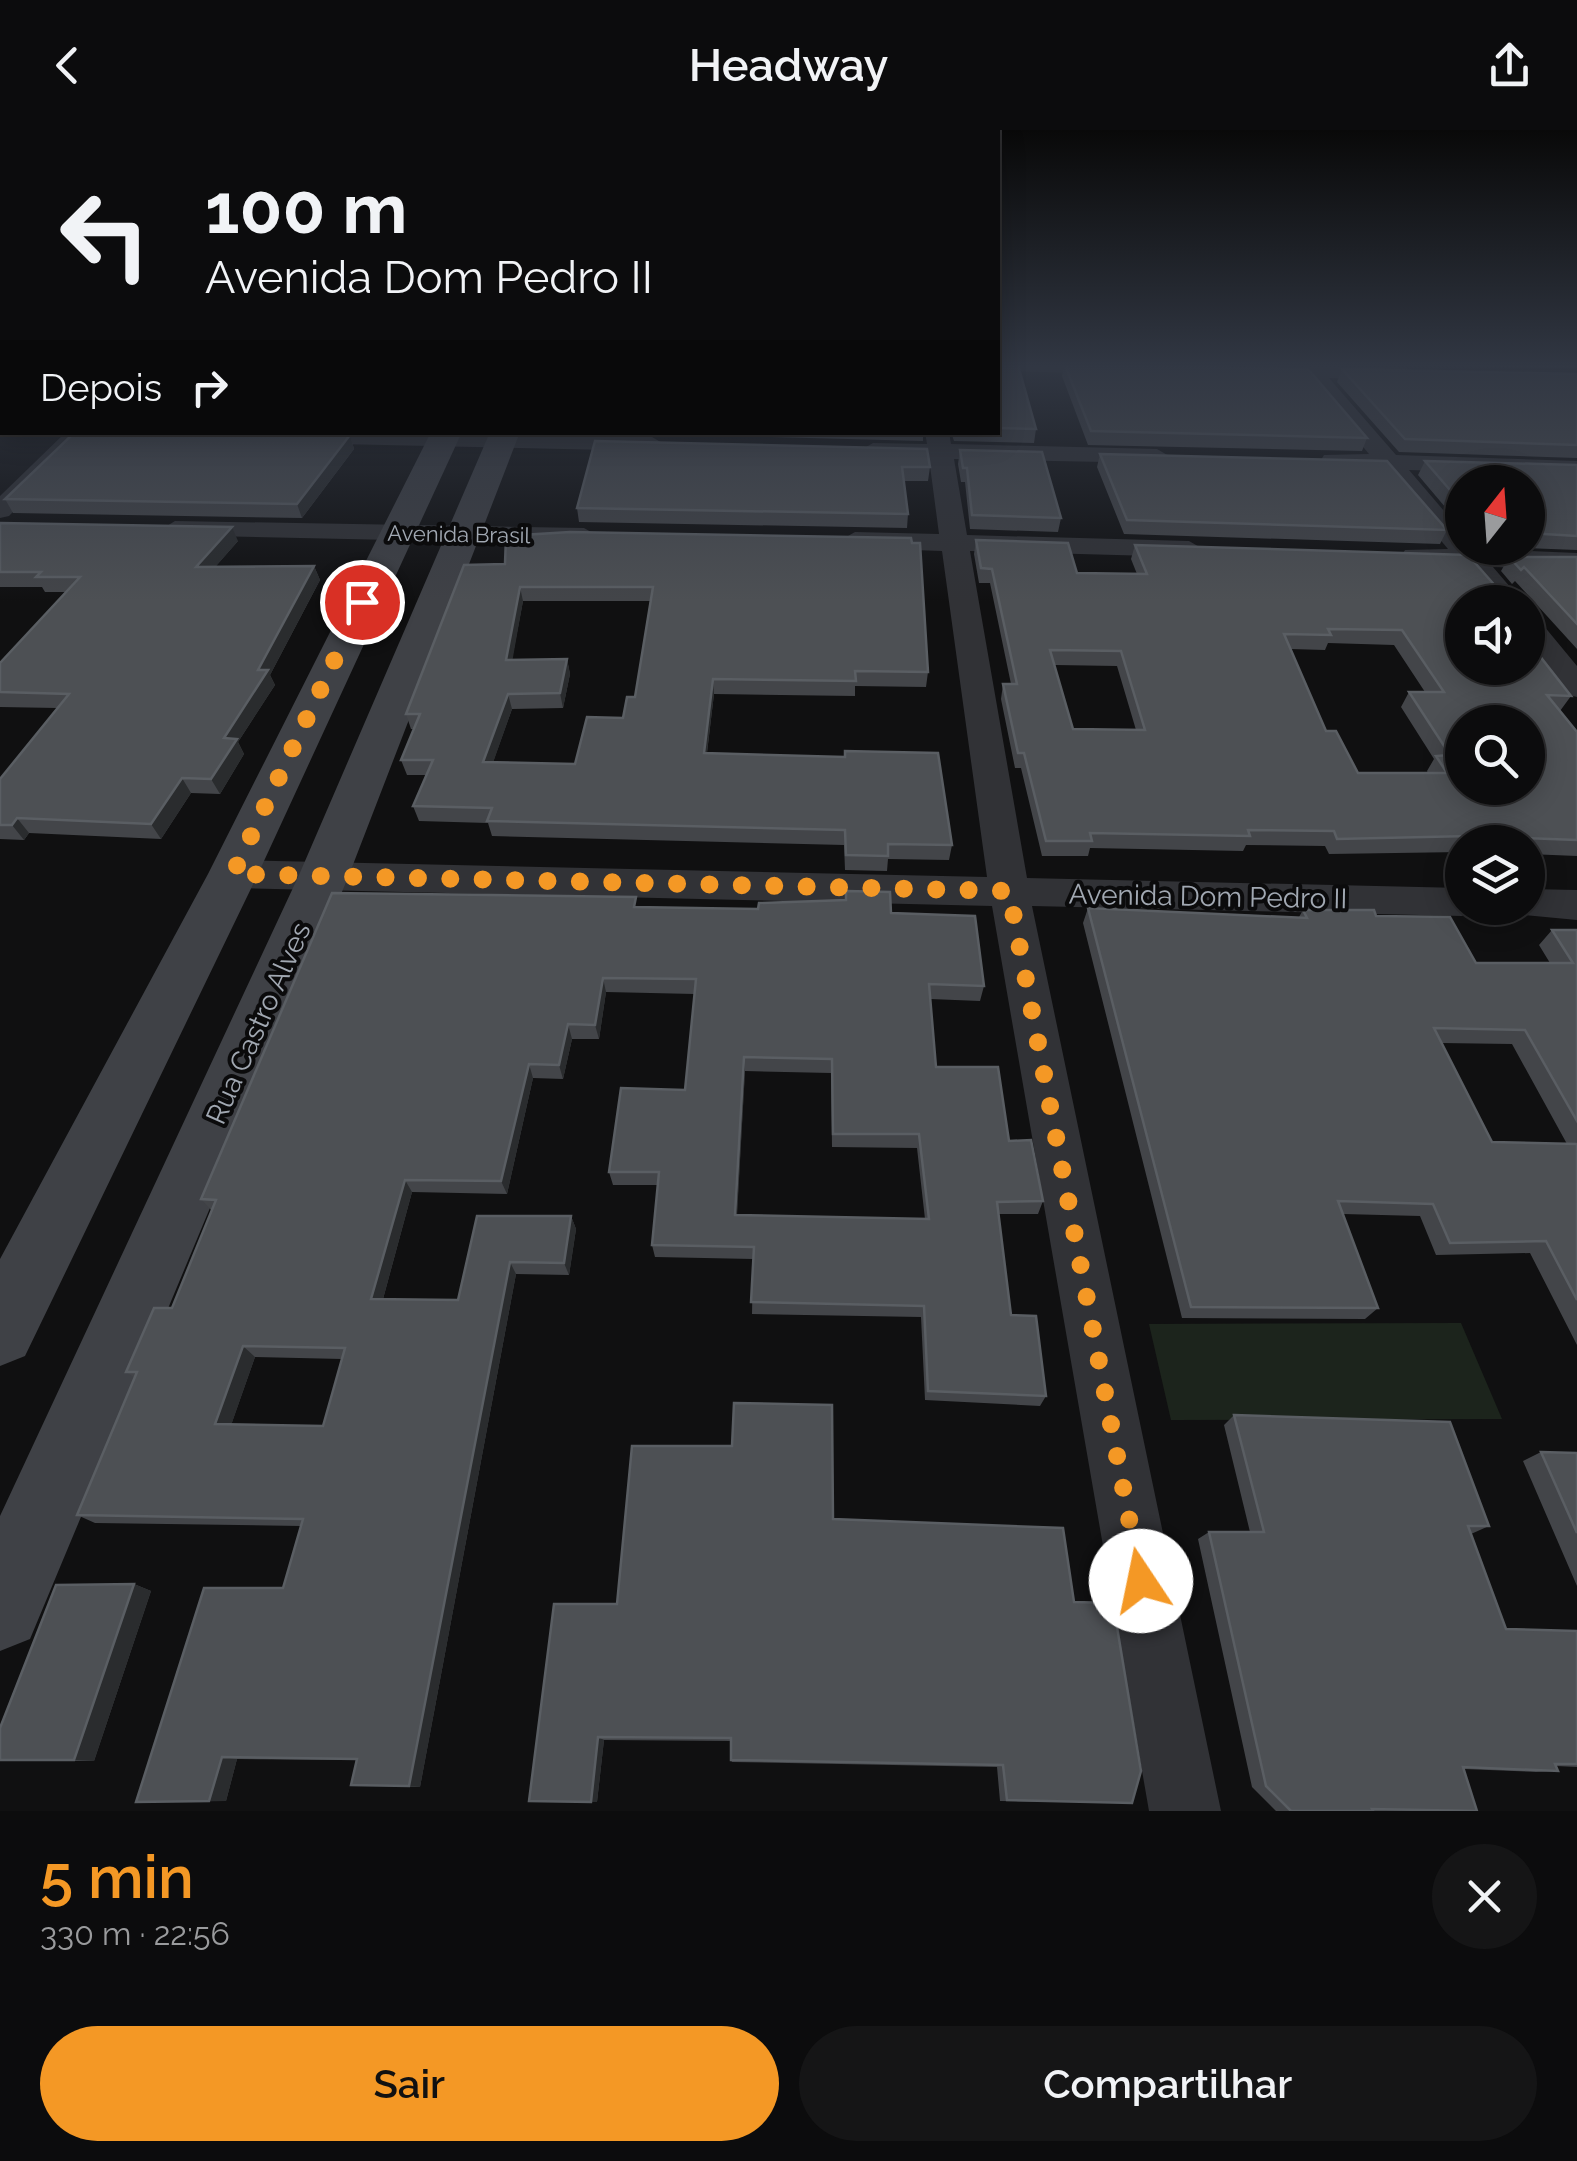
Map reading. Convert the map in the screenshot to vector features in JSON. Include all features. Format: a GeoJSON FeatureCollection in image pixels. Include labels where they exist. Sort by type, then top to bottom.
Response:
{"type":"FeatureCollection","features":[{"type":"Feature","properties":{"kind":"main road"},"geometry":{"type":"LineString","coordinates":[[0,1331],[233,874],[395,534],[469,443]]}},
{"type":"Feature","properties":{"kind":"main road","name":"Rua Castro Alves"},"geometry":{"type":"LineString","coordinates":[[0,1609],[324,875],[463,534],[474,443]]}},
{"type":"Feature","properties":{"kind":"street"},"geometry":{"type":"LineString","coordinates":[[7,520],[71,443]]}},
{"type":"Feature","properties":{"kind":"street"},"geometry":{"type":"LineString","coordinates":[[660,443],[674,444]]}},
{"type":"Feature","properties":{"kind":"street"},"geometry":{"type":"LineString","coordinates":[[846,449],[920,443]]}},
{"type":"Feature","properties":{"kind":"street"},"geometry":{"type":"LineString","coordinates":[[939,443],[1009,891],[1185,1811]]}},
{"type":"Feature","properties":{"kind":"street"},"geometry":{"type":"LineString","coordinates":[[962,443],[1174,457]]}},
{"type":"Feature","properties":{"kind":"street"},"geometry":{"type":"LineString","coordinates":[[1373,443],[1445,528]]}},
{"type":"Feature","properties":{"kind":"street"},"geometry":{"type":"LineString","coordinates":[[1310,460],[1577,468]]}},
{"type":"Feature","properties":{"kind":"street","name":"Avenida Brasil"},"geometry":{"type":"LineString","coordinates":[[138,528],[621,536]]}},
{"type":"Feature","properties":{"kind":"street"},"geometry":{"type":"LineString","coordinates":[[818,539],[1214,550]]}},
{"type":"Feature","properties":{"kind":"street"},"geometry":{"type":"LineString","coordinates":[[1392,555],[1445,557]]}},
{"type":"Feature","properties":{"kind":"street"},"geometry":{"type":"LineString","coordinates":[[1545,560],[1577,561]]}},
{"type":"Feature","properties":{"kind":"street"},"geometry":{"type":"LineString","coordinates":[[1477,565],[1494,585]]}},
{"type":"Feature","properties":{"kind":"street"},"geometry":{"type":"LineString","coordinates":[[1545,647],[1577,687]]}},
{"type":"Feature","properties":{"kind":"street","name":"Avenida Dom Pedro II"},"geometry":{"type":"LineString","coordinates":[[233,874],[1445,902]]}},
{"type":"Feature","properties":{"kind":"street"},"geometry":{"type":"LineString","coordinates":[[1545,904],[1577,905]]}},
{"type":"Feature","properties":{"kind":"shaded area"},"geometry":{"type":"Polygon","coordinates":[[[1461,1323],[1502,1419],[1171,1420],[1149,1324],[1461,1323]]]}},
{"type":"Feature","properties":{"kind":"building"},"geometry":{"type":"Polygon","coordinates":[[[63,443],[344,443],[297,504],[5,499],[63,443]]]}},
{"type":"Feature","properties":{"kind":"building"},"geometry":{"type":"Polygon","coordinates":[[[594,443],[927,449],[930,467],[902,467],[908,514],[577,508],[594,443]]]}},
{"type":"Feature","properties":{"kind":"building"},"geometry":{"type":"Polygon","coordinates":[[[960,450],[1042,452],[1061,518],[972,515],[967,468],[963,468],[960,450]]]}},
{"type":"Feature","properties":{"kind":"building"},"geometry":{"type":"Polygon","coordinates":[[[1100,454],[1387,461],[1445,530],[1127,520],[1100,454]]]}},
{"type":"Feature","properties":{"kind":"building"},"geometry":{"type":"Polygon","coordinates":[[[1425,461],[1577,465],[1577,536],[1545,534],[1545,465],[1445,465],[1445,484],[1425,461]]]}},
{"type":"Feature","properties":{"kind":"building"},"geometry":{"type":"Polygon","coordinates":[[[0,523],[232,527],[196,567],[314,566],[258,670],[268,670],[224,738],[237,739],[211,779],[182,778],[151,824],[17,818],[12,825],[0,825],[0,779],[69,694],[0,692],[0,663],[80,577],[0,572],[0,523]]]}},
{"type":"Feature","properties":{"kind":"building"},"geometry":{"type":"Polygon","coordinates":[[[570,532],[911,538],[912,543],[920,543],[928,672],[855,671],[856,681],[713,679],[704,753],[845,757],[845,751],[938,753],[952,845],[888,844],[888,856],[846,855],[845,830],[487,821],[492,808],[413,806],[433,760],[401,760],[420,714],[406,714],[464,565],[505,564],[506,536],[570,532]],[[520,587],[506,660],[567,659],[560,693],[508,694],[483,762],[575,764],[587,717],[623,718],[627,697],[635,697],[653,587],[520,587]]]}},
{"type":"Feature","properties":{"kind":"building"},"geometry":{"type":"Polygon","coordinates":[[[976,540],[1068,543],[1077,573],[1147,574],[1135,545],[1445,554],[1445,565],[1477,565],[1494,585],[1445,585],[1445,685],[1545,685],[1545,663],[1571,696],[1547,695],[1577,732],[1577,840],[1545,839],[1545,825],[1445,825],[1445,837],[1337,839],[1334,831],[1248,830],[1250,836],[1090,833],[1092,841],[1046,841],[1024,753],[1018,753],[1003,684],[1017,684],[992,569],[981,568],[976,540]],[[1328,629],[1331,635],[1284,634],[1326,731],[1336,731],[1358,773],[1445,773],[1445,805],[1545,805],[1545,705],[1445,705],[1445,747],[1409,692],[1444,692],[1402,630],[1328,629]],[[1050,650],[1073,729],[1145,730],[1121,651],[1050,650]]]}},
{"type":"Feature","properties":{"kind":"building"},"geometry":{"type":"Polygon","coordinates":[[[1545,557],[1577,557],[1577,624],[1545,585],[1524,567],[1521,570],[1516,565],[1545,565],[1545,557]]]}},
{"type":"Feature","properties":{"kind":"building"},"geometry":{"type":"Polygon","coordinates":[[[1445,755],[1445,770],[1436,756],[1445,755]]]}},
{"type":"Feature","properties":{"kind":"building"},"geometry":{"type":"Polygon","coordinates":[[[846,891],[890,892],[891,913],[975,916],[984,986],[929,984],[936,1067],[998,1067],[1009,1141],[1031,1140],[1043,1201],[997,1202],[1011,1315],[1036,1316],[1046,1396],[928,1391],[924,1306],[751,1302],[754,1247],[652,1245],[659,1172],[609,1172],[621,1088],[685,1090],[696,979],[603,978],[595,1025],[568,1024],[559,1065],[529,1064],[501,1181],[405,1180],[371,1299],[458,1300],[477,1216],[571,1216],[564,1263],[510,1262],[409,1786],[351,1785],[357,1759],[222,1757],[209,1801],[136,1802],[204,1588],[283,1588],[303,1519],[77,1515],[137,1372],[126,1372],[154,1308],[172,1308],[216,1200],[201,1199],[332,893],[636,897],[634,907],[758,909],[759,903],[846,900],[846,891]],[[744,1057],[735,1215],[929,1219],[919,1134],[833,1134],[832,1059],[744,1057]],[[243,1346],[215,1424],[323,1426],[345,1348],[243,1346]]]}},
{"type":"Feature","properties":{"kind":"building"},"geometry":{"type":"Polygon","coordinates":[[[1088,908],[1307,918],[1303,910],[1374,910],[1376,916],[1445,917],[1445,925],[1455,925],[1476,963],[1573,963],[1552,930],[1577,930],[1577,1121],[1525,1030],[1434,1028],[1492,1142],[1577,1144],[1577,1300],[1546,1241],[1450,1243],[1433,1204],[1338,1201],[1378,1308],[1191,1307],[1088,908]]]}},
{"type":"Feature","properties":{"kind":"building"},"geometry":{"type":"Polygon","coordinates":[[[734,1403],[832,1405],[833,1519],[1063,1528],[1074,1602],[1113,1603],[1141,1771],[1132,1803],[1007,1800],[1003,1765],[731,1760],[731,1738],[598,1737],[591,1802],[529,1801],[554,1604],[617,1604],[632,1446],[732,1446],[734,1403]]]}},
{"type":"Feature","properties":{"kind":"building"},"geometry":{"type":"Polygon","coordinates":[[[1234,1415],[1450,1422],[1489,1526],[1468,1526],[1506,1629],[1577,1631],[1577,1764],[1555,1764],[1558,1771],[1463,1767],[1477,1811],[1291,1811],[1266,1786],[1209,1532],[1264,1532],[1234,1415]]]}},
{"type":"Feature","properties":{"kind":"building"},"geometry":{"type":"Polygon","coordinates":[[[1541,1452],[1577,1453],[1577,1533],[1541,1452]]]}},
{"type":"Feature","properties":{"kind":"building"},"geometry":{"type":"Polygon","coordinates":[[[134,1584],[74,1760],[0,1760],[0,1728],[56,1585],[134,1584]]]}},
{"type":"Feature","properties":{"kind":"route"},"geometry":{"type":"LineString","coordinates":[[362,602],[233,874],[1009,891],[1141,1581]]}}]}
